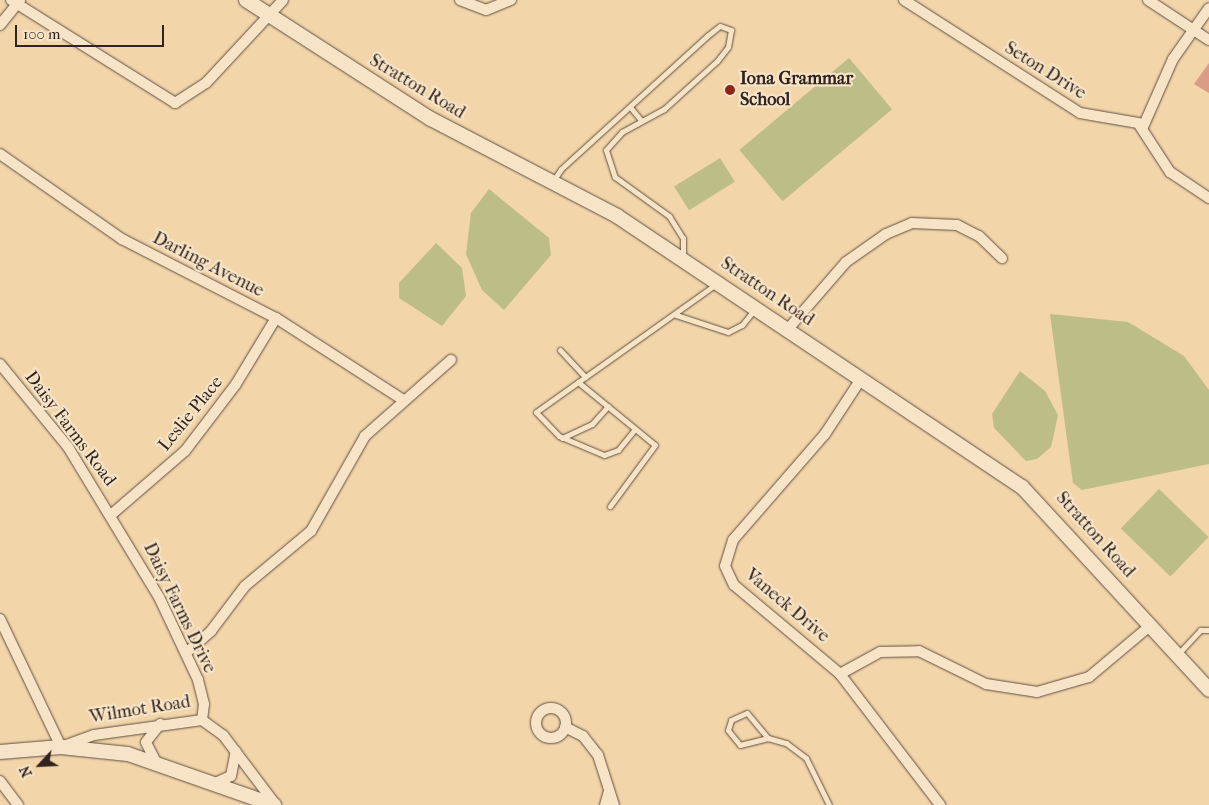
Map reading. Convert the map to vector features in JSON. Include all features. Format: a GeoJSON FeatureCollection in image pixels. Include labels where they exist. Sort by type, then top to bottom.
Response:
{"type":"FeatureCollection","features":[{"type":"Feature","properties":{"kind":"street","name":"Stratton Road"},"geometry":{"type":"LineString","coordinates":[[246,0],[424,115],[617,216],[788,329],[1035,498],[1209,690]]}},
{"type":"Feature","properties":{"kind":"street"},"geometry":{"type":"LineString","coordinates":[[0,24],[16,2],[175,103],[206,83],[283,0]]}},
{"type":"Feature","properties":{"kind":"street"},"geometry":{"type":"LineString","coordinates":[[460,0],[486,10],[512,0]]}},
{"type":"Feature","properties":{"kind":"street","name":"Seton Drive"},"geometry":{"type":"LineString","coordinates":[[904,0],[1080,113],[1143,127]]}},
{"type":"Feature","properties":{"kind":"street"},"geometry":{"type":"LineString","coordinates":[[1148,0],[1195,29],[1209,40]]}},
{"type":"Feature","properties":{"kind":"street"},"geometry":{"type":"LineString","coordinates":[[1209,8],[1173,59],[1143,127],[1170,172],[1209,198]]}},
{"type":"Feature","properties":{"kind":"street","name":"Darling Avenue"},"geometry":{"type":"LineString","coordinates":[[0,154],[122,238],[276,318],[404,400]]}},
{"type":"Feature","properties":{"kind":"street"},"geometry":{"type":"LineString","coordinates":[[788,329],[846,262],[905,225],[957,225],[979,236],[1002,258]]}},
{"type":"Feature","properties":{"kind":"street","name":"Leslie Place"},"geometry":{"type":"LineString","coordinates":[[112,514],[185,451],[236,384],[276,318]]}},
{"type":"Feature","properties":{"kind":"street"},"geometry":{"type":"LineString","coordinates":[[186,652],[210,631],[245,586],[304,540],[321,518],[353,451],[404,400],[451,360]]}},
{"type":"Feature","properties":{"kind":"street","name":"Daisy Farms Road"},"geometry":{"type":"LineString","coordinates":[[0,364],[68,447],[112,514]]}},
{"type":"Feature","properties":{"kind":"street","name":"Vaneck Drive"},"geometry":{"type":"LineString","coordinates":[[861,379],[825,434],[733,540],[725,558],[734,585],[840,674],[940,805]]}},
{"type":"Feature","properties":{"kind":"street","name":"Daisy Farms Drive"},"geometry":{"type":"LineString","coordinates":[[112,514],[186,652],[203,696],[202,720]]}},
{"type":"Feature","properties":{"kind":"street"},"geometry":{"type":"LineString","coordinates":[[0,619],[61,746]]}},
{"type":"Feature","properties":{"kind":"street"},"geometry":{"type":"LineString","coordinates":[[840,674],[880,652],[919,651],[937,656],[986,684],[1045,691],[1089,677],[1151,625]]}},
{"type":"Feature","properties":{"kind":"street","name":"Wilmot Road"},"geometry":{"type":"LineString","coordinates":[[61,746],[94,735],[161,723],[202,720],[236,750],[275,805]]}},
{"type":"Feature","properties":{"kind":"street"},"geometry":{"type":"LineString","coordinates":[[156,762],[146,742],[161,723]]}},
{"type":"Feature","properties":{"kind":"street"},"geometry":{"type":"LineString","coordinates":[[565,727],[593,746],[614,805]]}},
{"type":"Feature","properties":{"kind":"street","name":"Wilmot Road"},"geometry":{"type":"LineString","coordinates":[[0,752],[61,746],[102,749],[156,762],[275,805]]}},
{"type":"Feature","properties":{"kind":"street"},"geometry":{"type":"LineString","coordinates":[[215,783],[231,776],[236,750]]}},
{"type":"Feature","properties":{"kind":"street"},"geometry":{"type":"LineString","coordinates":[[0,781],[18,805]]}},
{"type":"Feature","properties":{"kind":"street"},"geometry":{"type":"LineString","coordinates":[[605,805],[609,791]]}},
{"type":"Feature","properties":{"kind":"lane"},"geometry":{"type":"LineString","coordinates":[[553,182],[561,169],[716,28],[731,30],[728,47],[717,61],[664,109],[640,119],[609,143],[607,163],[622,184],[669,216],[684,238],[683,259]]}},
{"type":"Feature","properties":{"kind":"lane"},"geometry":{"type":"LineString","coordinates":[[630,107],[640,119]]}},
{"type":"Feature","properties":{"kind":"lane"},"geometry":{"type":"LineString","coordinates":[[634,429],[618,450],[604,455],[562,438],[536,412],[718,283]]}},
{"type":"Feature","properties":{"kind":"lane"},"geometry":{"type":"LineString","coordinates":[[676,314],[728,332],[742,326],[756,308]]}},
{"type":"Feature","properties":{"kind":"lane"},"geometry":{"type":"LineString","coordinates":[[560,350],[585,377]]}},
{"type":"Feature","properties":{"kind":"lane"},"geometry":{"type":"LineString","coordinates":[[578,382],[655,445],[610,506]]}},
{"type":"Feature","properties":{"kind":"lane"},"geometry":{"type":"LineString","coordinates":[[562,438],[592,424],[608,406]]}},
{"type":"Feature","properties":{"kind":"lane"},"geometry":{"type":"LineString","coordinates":[[1177,654],[1200,630],[1209,630]]}},
{"type":"Feature","properties":{"kind":"lane"},"geometry":{"type":"LineString","coordinates":[[768,738],[740,745],[728,730],[731,720],[747,713],[768,738],[806,758],[829,805]]}},
{"type":"Feature","properties":{"kind":"green space"},"geometry":{"type":"Polygon","coordinates":[[[849,58],[892,109],[783,201],[739,150],[849,58]]]}},
{"type":"Feature","properties":{"kind":"green space"},"geometry":{"type":"Polygon","coordinates":[[[720,158],[735,182],[689,210],[674,187],[720,158]]]}},
{"type":"Feature","properties":{"kind":"green space"},"geometry":{"type":"Polygon","coordinates":[[[489,189],[549,238],[551,255],[504,310],[482,290],[466,254],[471,213],[489,189]]]}},
{"type":"Feature","properties":{"kind":"green space"},"geometry":{"type":"Polygon","coordinates":[[[436,243],[462,268],[466,296],[442,326],[399,298],[399,283],[436,243]]]}},
{"type":"Feature","properties":{"kind":"green space"},"geometry":{"type":"Polygon","coordinates":[[[1050,314],[1128,322],[1184,356],[1209,390],[1209,464],[1082,490],[1073,483],[1050,314]]]}},
{"type":"Feature","properties":{"kind":"green space"},"geometry":{"type":"Polygon","coordinates":[[[1020,371],[1045,391],[1058,415],[1051,447],[1037,459],[1026,461],[994,428],[992,414],[1020,371]]]}},
{"type":"Feature","properties":{"kind":"green space"},"geometry":{"type":"Polygon","coordinates":[[[1159,489],[1209,537],[1170,576],[1121,529],[1159,489]]]}},
{"type":"Feature","properties":{"kind":"building"},"geometry":{"type":"Polygon","coordinates":[[[1209,63],[1209,93],[1194,84],[1209,63]]]}},
{"type":"Feature","properties":{"kind":"place","name":"Iona Grammar School"},"geometry":{"type":"Point","coordinates":[730,90]}}]}
